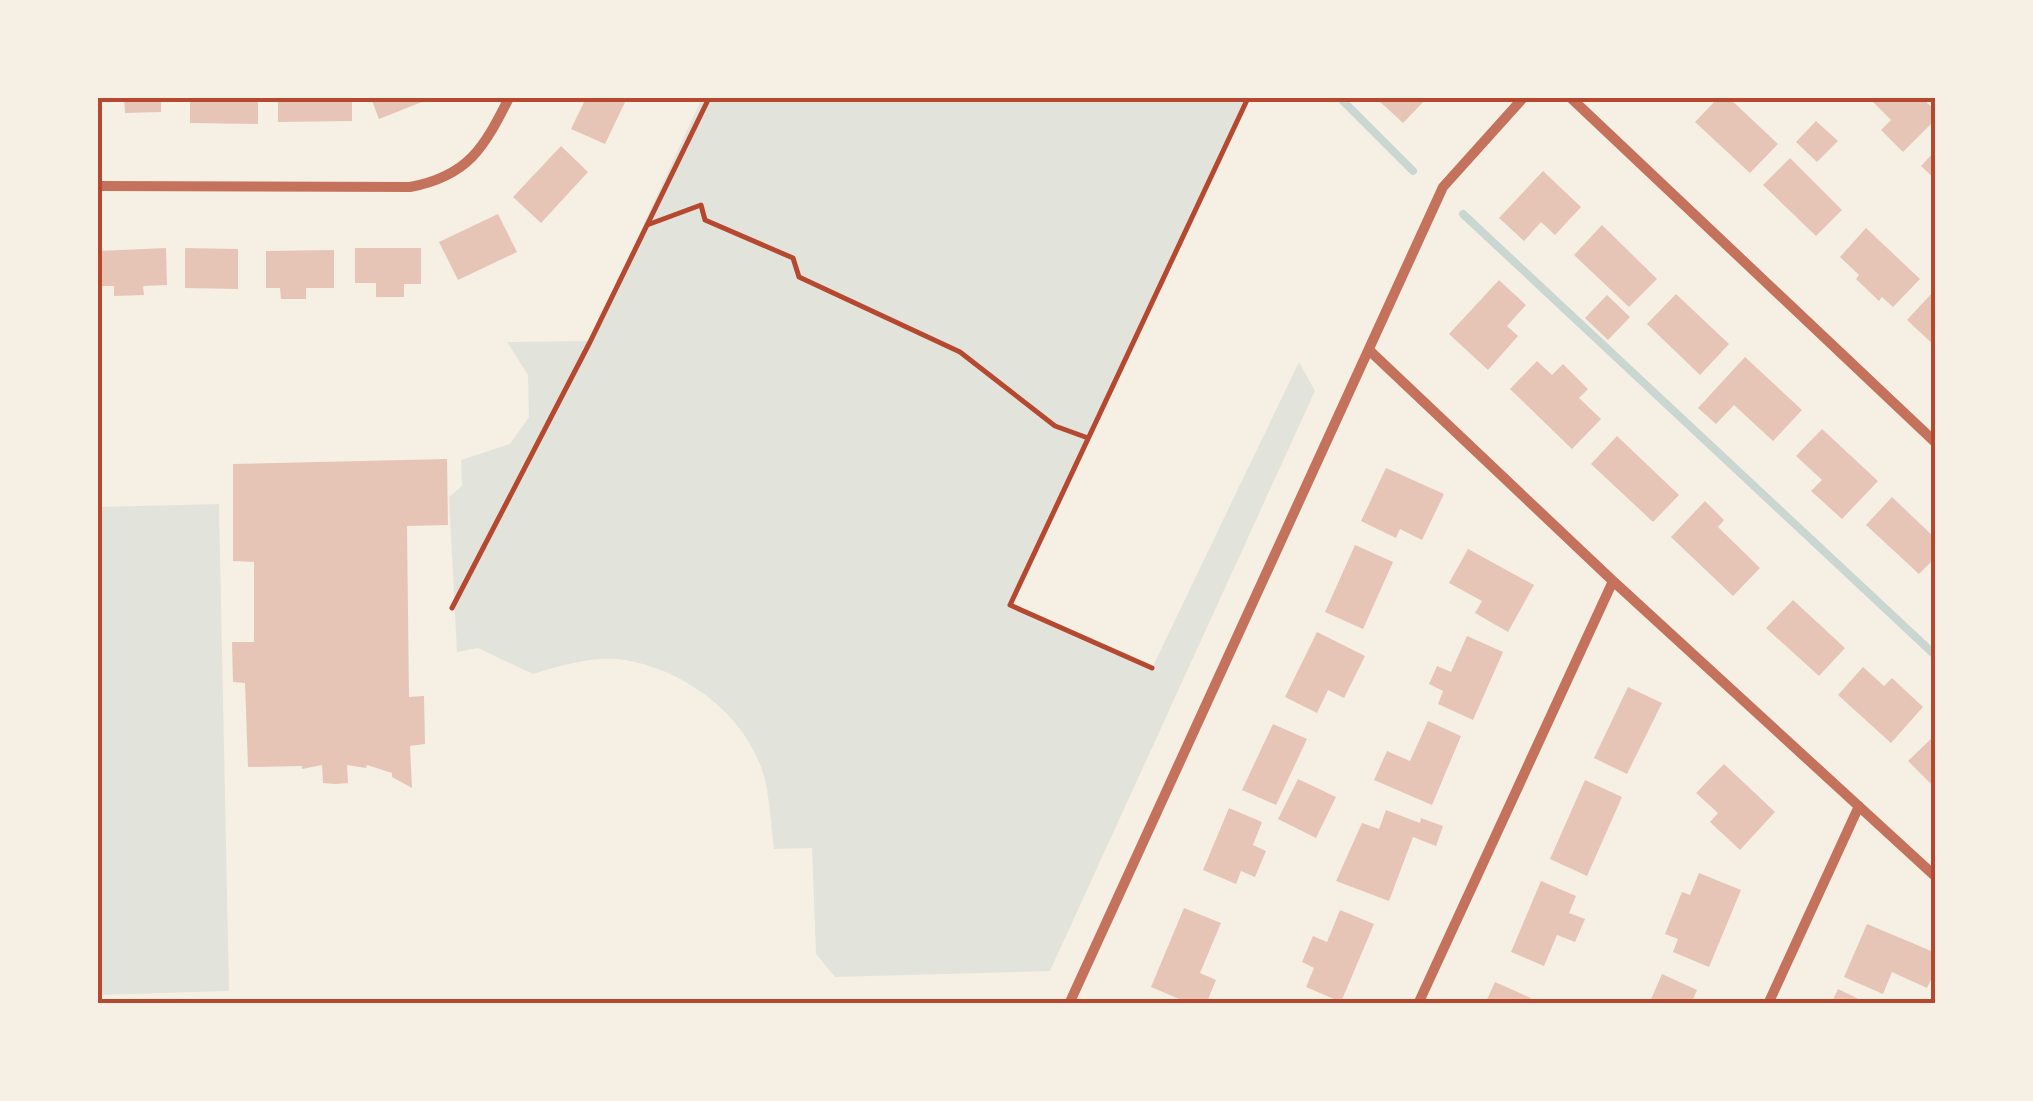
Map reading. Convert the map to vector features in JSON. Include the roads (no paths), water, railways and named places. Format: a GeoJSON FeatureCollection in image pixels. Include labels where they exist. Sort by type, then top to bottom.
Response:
{"type":"FeatureCollection","features":[{"type":"Feature","properties":{"kind":"street"},"geometry":{"type":"LineString","coordinates":[[98,186],[410,188],[431,184],[460,169],[484,147],[509,98]]}},
{"type":"Feature","properties":{"kind":"street"},"geometry":{"type":"LineString","coordinates":[[1069,1004],[1443,187],[1523,98]]}},
{"type":"Feature","properties":{"kind":"street"},"geometry":{"type":"LineString","coordinates":[[1571,98],[1936,443]]}},
{"type":"Feature","properties":{"kind":"street"},"geometry":{"type":"LineString","coordinates":[[1370,351],[1613,581],[1936,877]]}},
{"type":"Feature","properties":{"kind":"street"},"geometry":{"type":"LineString","coordinates":[[1418,1004],[1613,581]]}},
{"type":"Feature","properties":{"kind":"street"},"geometry":{"type":"LineString","coordinates":[[1768,1004],[1859,806]]}},
{"type":"Feature","properties":{"kind":"waterway"},"geometry":{"type":"LineString","coordinates":[[1340,98],[1413,171]]}},
{"type":"Feature","properties":{"kind":"waterway"},"geometry":{"type":"LineString","coordinates":[[1463,214],[1936,656]]}}]}
